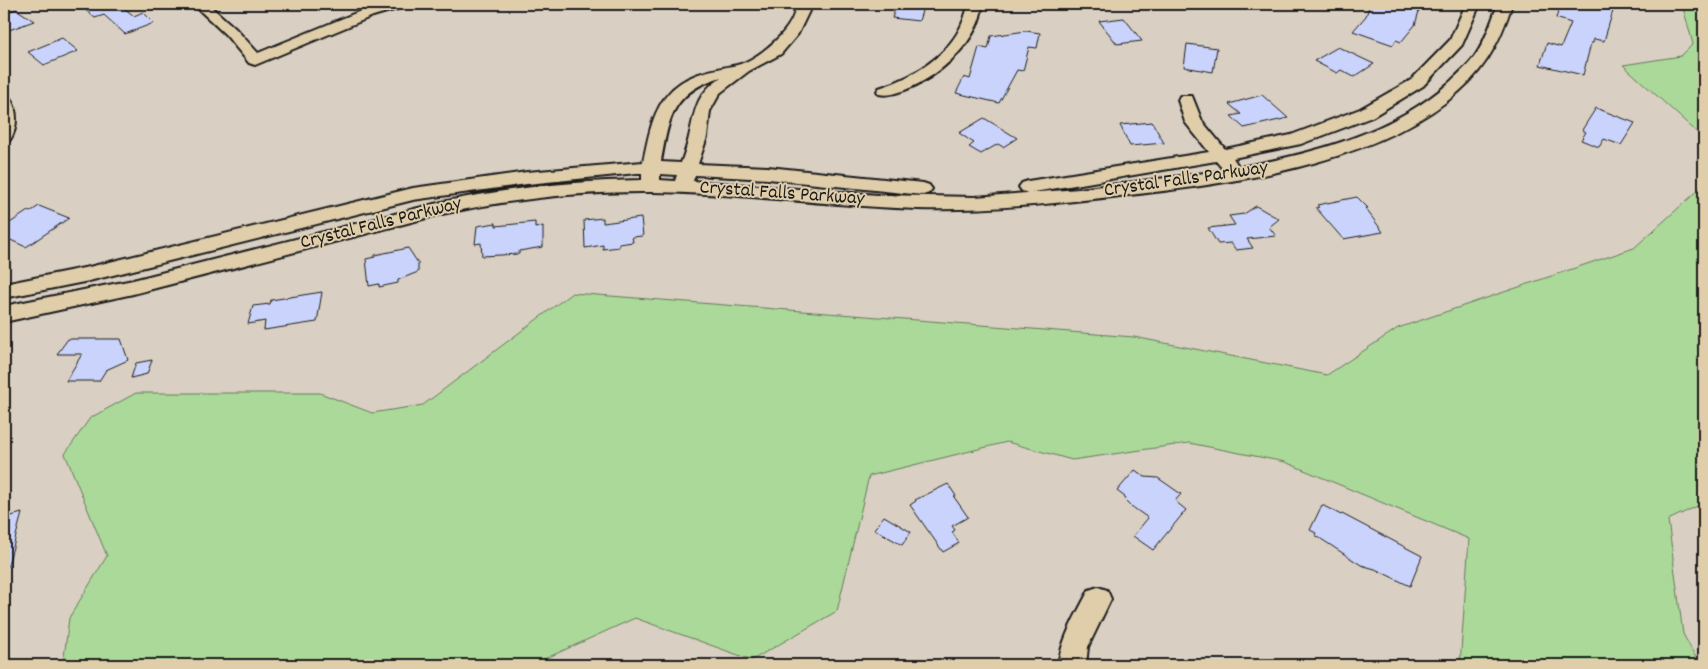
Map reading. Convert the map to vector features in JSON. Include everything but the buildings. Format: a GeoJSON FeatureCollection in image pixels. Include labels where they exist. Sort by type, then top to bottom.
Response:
{"type":"FeatureCollection","features":[{"type":"Feature","properties":{"kind":"street"},"geometry":{"type":"LineString","coordinates":[[200,4],[231,32],[255,60],[360,16],[399,4]]}},
{"type":"Feature","properties":{"kind":"street"},"geometry":{"type":"LineString","coordinates":[[764,57],[791,4]]}},
{"type":"Feature","properties":{"kind":"street"},"geometry":{"type":"LineString","coordinates":[[685,178],[698,137],[702,111],[714,90],[742,68],[775,51],[790,34],[803,9],[802,4]]}},
{"type":"Feature","properties":{"kind":"street"},"geometry":{"type":"LineString","coordinates":[[884,91],[912,82],[927,74],[944,58],[962,37],[976,10],[975,4]]}},
{"type":"Feature","properties":{"kind":"street","name":"Crystal Falls Parkway"},"geometry":{"type":"LineString","coordinates":[[685,178],[768,172],[940,190],[1024,188],[1220,155],[1295,140],[1366,113],[1417,83],[1457,42],[1473,4]]}},
{"type":"Feature","properties":{"kind":"street","name":"Crystal Falls Parkway"},"geometry":{"type":"LineString","coordinates":[[4,314],[136,286],[444,208],[497,197],[651,177],[685,178],[872,200],[951,203],[1017,201],[1170,185],[1239,175],[1315,157],[1359,143],[1411,117],[1447,94],[1476,66],[1495,35],[1505,4]]}},
{"type":"Feature","properties":{"kind":"street"},"geometry":{"type":"LineString","coordinates":[[651,177],[664,115],[675,96],[693,82],[714,73],[742,68]]}},
{"type":"Feature","properties":{"kind":"street"},"geometry":{"type":"LineString","coordinates":[[1186,100],[1194,122],[1220,155],[1239,175]]}},
{"type":"Feature","properties":{"kind":"street"},"geometry":{"type":"LineString","coordinates":[[4,102],[8,122],[4,136]]}},
{"type":"Feature","properties":{"kind":"street","name":"Crystal Falls Parkway"},"geometry":{"type":"LineString","coordinates":[[4,291],[90,274],[413,194],[528,178],[637,167],[651,177]]}},
{"type":"Feature","properties":{"kind":"street"},"geometry":{"type":"LineString","coordinates":[[328,214],[332,236]]}},
{"type":"Feature","properties":{"kind":"street"},"geometry":{"type":"LineString","coordinates":[[1072,665],[1075,645],[1098,599]]}},
{"type":"Feature","properties":{"kind":"green space"},"geometry":{"type":"Polygon","coordinates":[[[1682,4],[1704,4],[1704,171],[1700,135],[1623,65],[1681,56],[1693,44],[1682,4]]]}},
{"type":"Feature","properties":{"kind":"green space"},"geometry":{"type":"Polygon","coordinates":[[[1704,185],[1704,503],[1668,520],[1683,634],[1700,665],[1460,665],[1469,539],[1285,462],[1189,443],[1072,460],[1007,442],[869,476],[837,611],[752,660],[635,618],[540,661],[538,665],[63,665],[69,618],[107,556],[65,454],[90,418],[136,393],[320,393],[372,413],[423,405],[572,293],[1134,337],[1327,375],[1398,328],[1634,248],[1704,185]]]}}]}
